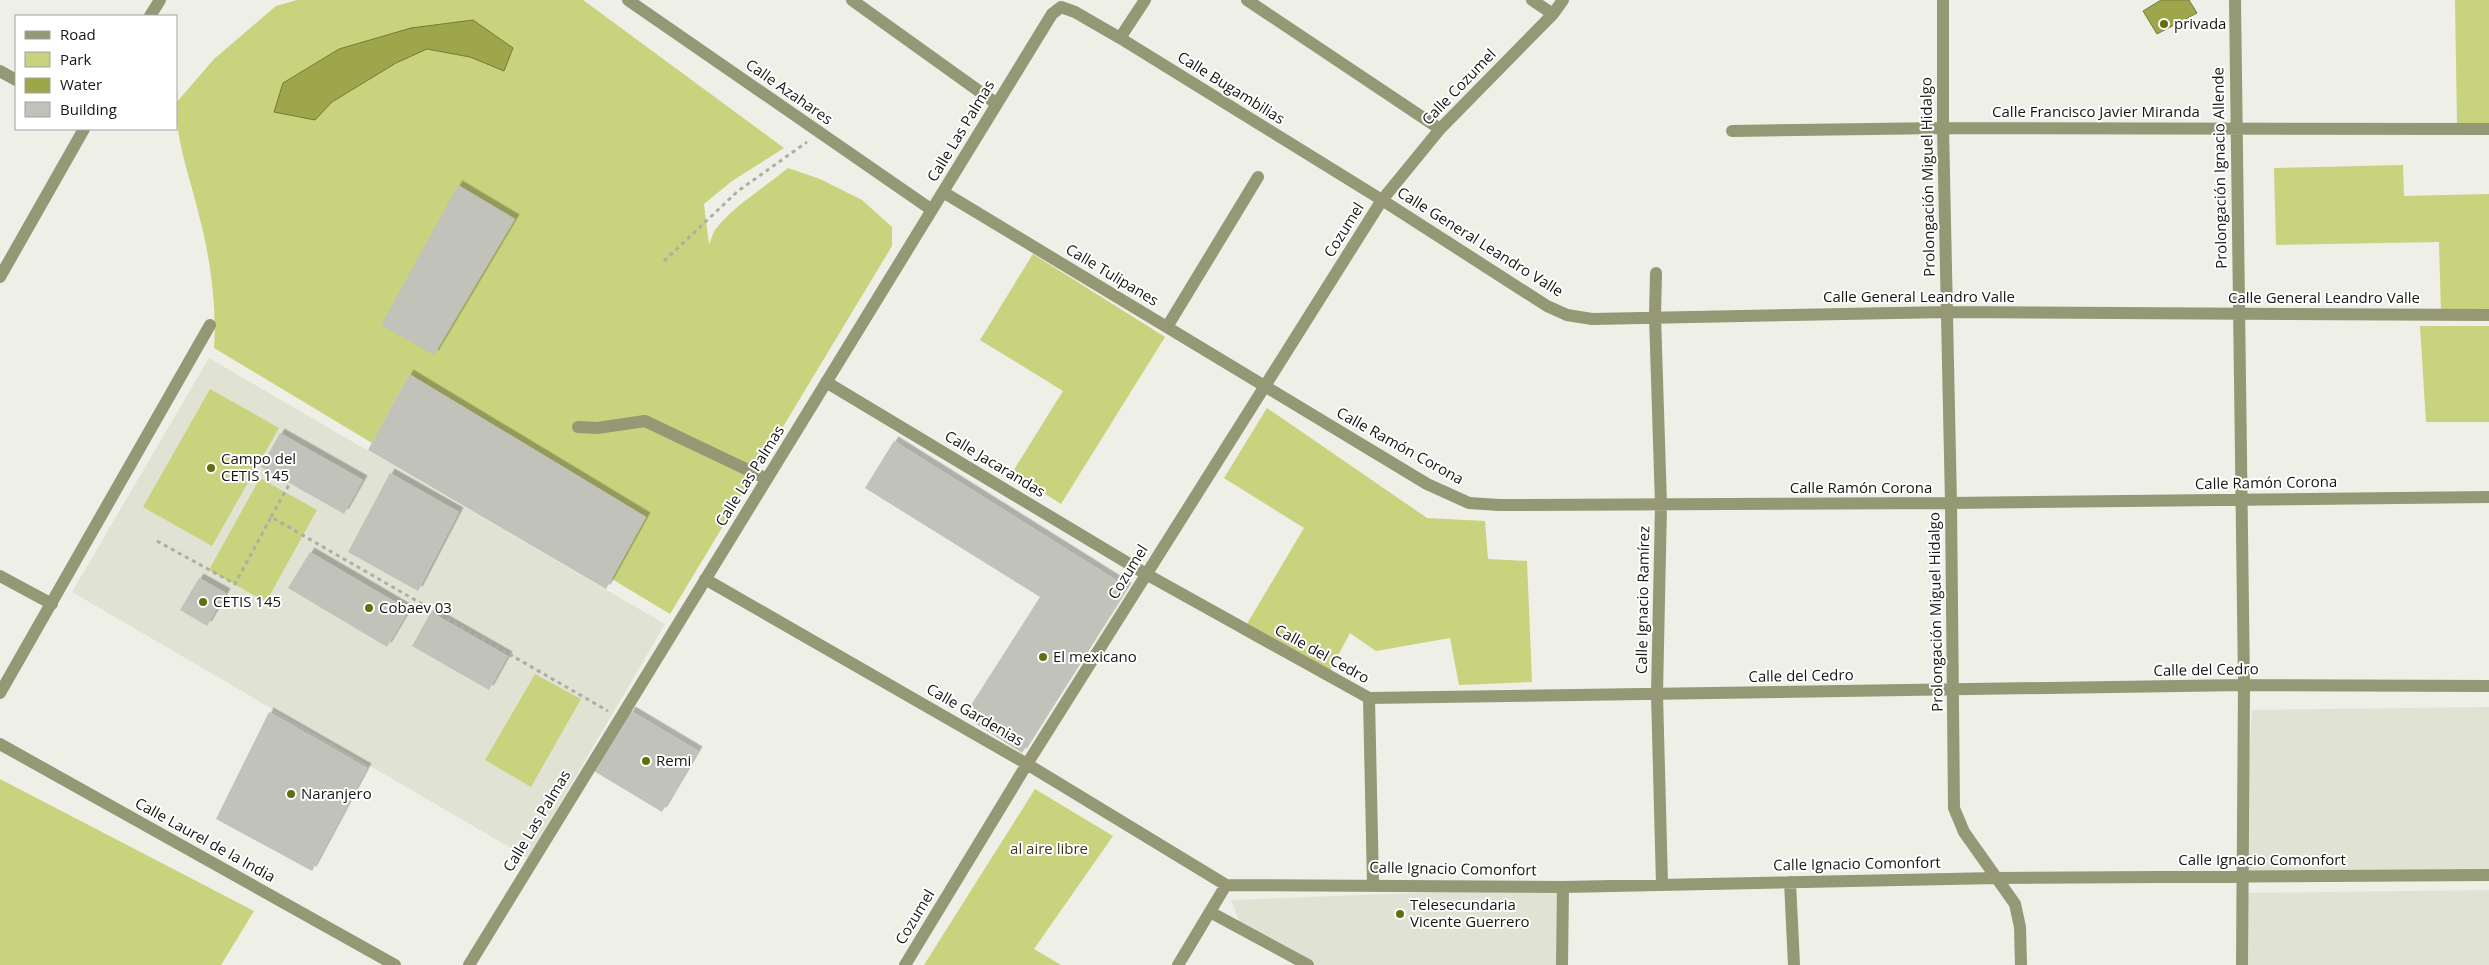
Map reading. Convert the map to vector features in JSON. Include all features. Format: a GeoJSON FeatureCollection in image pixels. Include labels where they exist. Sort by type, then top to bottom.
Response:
{"type":"FeatureCollection","features":[{"type":"Feature","properties":{"kind":"street"},"geometry":{"type":"LineString","coordinates":[[151,15],[160,0]]}},
{"type":"Feature","properties":{"kind":"street","name":"Calle Azahares"},"geometry":{"type":"LineString","coordinates":[[628,0],[932,210]]}},
{"type":"Feature","properties":{"kind":"street"},"geometry":{"type":"LineString","coordinates":[[852,0],[997,104]]}},
{"type":"Feature","properties":{"kind":"street"},"geometry":{"type":"LineString","coordinates":[[1120,38],[1146,0]]}},
{"type":"Feature","properties":{"kind":"street"},"geometry":{"type":"LineString","coordinates":[[1247,0],[1440,129]]}},
{"type":"Feature","properties":{"kind":"street"},"geometry":{"type":"LineString","coordinates":[[1532,0],[1553,14]]}},
{"type":"Feature","properties":{"kind":"street","name":"Calle Cozumel"},"geometry":{"type":"LineString","coordinates":[[1382,200],[1440,129],[1553,14],[1563,0]]}},
{"type":"Feature","properties":{"kind":"street","name":"Prolongación Miguel Hidalgo"},"geometry":{"type":"LineString","coordinates":[[1943,0],[1943,128],[1951,503],[1954,808],[1964,832],[2015,904],[2020,927],[2021,965]]}},
{"type":"Feature","properties":{"kind":"street","name":"Prolongación Ignacio Allende"},"geometry":{"type":"LineString","coordinates":[[2235,0],[2240,499],[2244,685],[2242,965]]}},
{"type":"Feature","properties":{"kind":"street","name":"Calle Las Palmas"},"geometry":{"type":"LineString","coordinates":[[469,965],[1052,14],[1061,7]]}},
{"type":"Feature","properties":{"kind":"street","name":"Calle Bugambilias"},"geometry":{"type":"LineString","coordinates":[[1061,7],[1075,12],[1120,38],[1382,200]]}},
{"type":"Feature","properties":{"kind":"street"},"geometry":{"type":"LineString","coordinates":[[0,71],[15,79]]}},
{"type":"Feature","properties":{"kind":"street","name":"Calle Francisco Javier Miranda"},"geometry":{"type":"LineString","coordinates":[[1732,131],[1943,128],[2489,129]]}},
{"type":"Feature","properties":{"kind":"street"},"geometry":{"type":"LineString","coordinates":[[0,277],[83,130]]}},
{"type":"Feature","properties":{"kind":"street"},"geometry":{"type":"LineString","coordinates":[[1167,327],[1258,177]]}},
{"type":"Feature","properties":{"kind":"street","name":"Calle Tulipanes"},"geometry":{"type":"LineString","coordinates":[[943,192],[1264,386]]}},
{"type":"Feature","properties":{"kind":"street","name":"Calle General Leandro Valle"},"geometry":{"type":"LineString","coordinates":[[1382,200],[1546,306],[1567,316],[1592,319],[1655,316],[1947,312],[2489,315]]}},
{"type":"Feature","properties":{"kind":"street","name":"Cozumel"},"geometry":{"type":"LineString","coordinates":[[906,965],[1027,764],[1382,200]]}},
{"type":"Feature","properties":{"kind":"street","name":"Calle Ignacio Ramírez"},"geometry":{"type":"LineString","coordinates":[[1656,273],[1655,316],[1661,505],[1657,694],[1662,884]]}},
{"type":"Feature","properties":{"kind":"street"},"geometry":{"type":"LineString","coordinates":[[0,693],[210,325]]}},
{"type":"Feature","properties":{"kind":"street","name":"Calle Jacarandas"},"geometry":{"type":"LineString","coordinates":[[826,382],[1146,574]]}},
{"type":"Feature","properties":{"kind":"street","name":"Calle Ramón Corona"},"geometry":{"type":"LineString","coordinates":[[1264,386],[1428,484],[1469,503],[1499,505],[1661,505],[2489,497]]}},
{"type":"Feature","properties":{"kind":"street"},"geometry":{"type":"LineString","coordinates":[[578,427],[597,428],[645,421],[665,428],[767,479]]}},
{"type":"Feature","properties":{"kind":"street","name":"Calle del Cedro"},"geometry":{"type":"LineString","coordinates":[[1146,574],[1369,698],[2244,685],[2489,686]]}},
{"type":"Feature","properties":{"kind":"street"},"geometry":{"type":"LineString","coordinates":[[0,576],[52,604]]}},
{"type":"Feature","properties":{"kind":"street","name":"Calle Gardenias"},"geometry":{"type":"LineString","coordinates":[[705,579],[1027,764],[1226,885]]}},
{"type":"Feature","properties":{"kind":"street"},"geometry":{"type":"LineString","coordinates":[[1369,698],[1373,885]]}},
{"type":"Feature","properties":{"kind":"street","name":"Calle Laurel de la India"},"geometry":{"type":"LineString","coordinates":[[0,744],[395,965]]}},
{"type":"Feature","properties":{"kind":"street","name":"Calle Ignacio Comonfort"},"geometry":{"type":"LineString","coordinates":[[1226,885],[1563,887],[1997,878],[2489,875]]}},
{"type":"Feature","properties":{"kind":"street"},"geometry":{"type":"LineString","coordinates":[[1790,882],[1794,965]]}},
{"type":"Feature","properties":{"kind":"street"},"geometry":{"type":"LineString","coordinates":[[1178,965],[1226,885]]}},
{"type":"Feature","properties":{"kind":"street"},"geometry":{"type":"LineString","coordinates":[[1562,965],[1563,887]]}},
{"type":"Feature","properties":{"kind":"street"},"geometry":{"type":"LineString","coordinates":[[1210,912],[1308,965]]}},
{"type":"Feature","properties":{"kind":"path"},"geometry":{"type":"LineString","coordinates":[[664,261],[738,191],[819,133]]}},
{"type":"Feature","properties":{"kind":"path"},"geometry":{"type":"LineString","coordinates":[[157,541],[235,584],[290,483]]}},
{"type":"Feature","properties":{"kind":"path"},"geometry":{"type":"LineString","coordinates":[[272,517],[620,717]]}},
{"type":"Feature","properties":{"kind":"shaded area","name":"Cobaev 03"},"geometry":{"type":"Polygon","coordinates":[[[209,358],[665,624],[528,858],[72,592],[209,358]]]}},
{"type":"Feature","properties":{"kind":"shaded area"},"geometry":{"type":"Polygon","coordinates":[[[2489,707],[2489,875],[2242,874],[2252,710],[2489,707]]]}},
{"type":"Feature","properties":{"kind":"shaded area","name":"Telesecundaria Vicente Guerrero"},"geometry":{"type":"Polygon","coordinates":[[[1563,887],[1562,965],[1308,965],[1242,929],[1231,900],[1563,887]]]}},
{"type":"Feature","properties":{"kind":"shaded area"},"geometry":{"type":"Polygon","coordinates":[[[2489,890],[2489,965],[2238,965],[2236,893],[2489,890]]]}},
{"type":"Feature","properties":{"kind":"green space"},"geometry":{"type":"Polygon","coordinates":[[[297,0],[583,0],[784,148],[732,181],[704,204],[709,245],[715,230],[722,221],[788,168],[820,179],[862,200],[892,227],[892,246],[670,614],[612,579],[646,517],[409,374],[372,443],[214,348],[214,300],[210,266],[204,234],[178,133],[178,101],[214,59],[276,6],[297,0]]]}},
{"type":"Feature","properties":{"kind":"green space"},"geometry":{"type":"Polygon","coordinates":[[[2455,0],[2489,0],[2489,123],[2457,123],[2455,0]]]}},
{"type":"Feature","properties":{"kind":"green space"},"geometry":{"type":"Polygon","coordinates":[[[2403,165],[2404,196],[2489,194],[2489,312],[2441,313],[2439,242],[2276,245],[2274,168],[2403,165]]]}},
{"type":"Feature","properties":{"kind":"green space"},"geometry":{"type":"Polygon","coordinates":[[[1033,254],[1165,337],[1061,504],[1012,473],[1063,391],[980,340],[1033,254]]]}},
{"type":"Feature","properties":{"kind":"green space"},"geometry":{"type":"Polygon","coordinates":[[[2420,326],[2489,326],[2489,422],[2426,422],[2420,326]]]}},
{"type":"Feature","properties":{"kind":"green space","name":"Campo del CETIS 145"},"geometry":{"type":"Polygon","coordinates":[[[210,389],[279,428],[212,546],[143,507],[210,389]]]}},
{"type":"Feature","properties":{"kind":"green space"},"geometry":{"type":"Polygon","coordinates":[[[1267,408],[1427,518],[1485,521],[1488,559],[1527,561],[1532,682],[1459,685],[1450,638],[1376,651],[1350,633],[1325,680],[1241,634],[1304,528],[1224,478],[1267,408]]]}},
{"type":"Feature","properties":{"kind":"green space"},"geometry":{"type":"Polygon","coordinates":[[[260,478],[317,510],[266,602],[209,570],[260,478]]]}},
{"type":"Feature","properties":{"kind":"green space"},"geometry":{"type":"Polygon","coordinates":[[[535,674],[581,699],[531,787],[485,760],[535,674]]]}},
{"type":"Feature","properties":{"kind":"green space"},"geometry":{"type":"Polygon","coordinates":[[[0,779],[254,911],[221,965],[0,965],[0,779]]]}},
{"type":"Feature","properties":{"kind":"green space","name":"al aire libre"},"geometry":{"type":"Polygon","coordinates":[[[1035,789],[1113,836],[1034,949],[1061,965],[924,965],[1035,789]]]}},
{"type":"Feature","properties":{"kind":"water","name":"privada"},"geometry":{"type":"Polygon","coordinates":[[[2161,0],[2189,0],[2197,13],[2157,34],[2143,11],[2161,0]]]}},
{"type":"Feature","properties":{"kind":"water"},"geometry":{"type":"Polygon","coordinates":[[[473,20],[513,48],[504,71],[470,57],[427,49],[396,63],[332,102],[315,120],[274,112],[283,83],[339,49],[411,28],[473,20]]]}},
{"type":"Feature","properties":{"kind":"building"},"geometry":{"type":"Polygon","coordinates":[[[458,185],[515,219],[434,355],[381,325],[458,185]]]}},
{"type":"Feature","properties":{"kind":"building"},"geometry":{"type":"Polygon","coordinates":[[[409,374],[646,517],[606,589],[368,450],[409,374]]]}},
{"type":"Feature","properties":{"kind":"building"},"geometry":{"type":"Polygon","coordinates":[[[280,433],[363,480],[344,514],[261,467],[280,433]]]}},
{"type":"Feature","properties":{"kind":"building","name":"El mexicano"},"geometry":{"type":"Polygon","coordinates":[[[894,441],[1127,587],[1022,753],[964,716],[1040,597],[865,488],[894,441]]]}},
{"type":"Feature","properties":{"kind":"building"},"geometry":{"type":"Polygon","coordinates":[[[390,473],[459,512],[418,591],[348,552],[390,473]]]}},
{"type":"Feature","properties":{"kind":"building"},"geometry":{"type":"Polygon","coordinates":[[[310,552],[409,610],[387,647],[288,588],[310,552]]]}},
{"type":"Feature","properties":{"kind":"building","name":"CETIS 145"},"geometry":{"type":"Polygon","coordinates":[[[199,578],[226,593],[207,626],[180,610],[199,578]]]}},
{"type":"Feature","properties":{"kind":"building"},"geometry":{"type":"Polygon","coordinates":[[[431,612],[508,656],[489,690],[412,646],[431,612]]]}},
{"type":"Feature","properties":{"kind":"building","name":"Remi"},"geometry":{"type":"Polygon","coordinates":[[[631,711],[698,751],[662,812],[594,771],[631,711]]]}},
{"type":"Feature","properties":{"kind":"building","name":"Naranjero"},"geometry":{"type":"Polygon","coordinates":[[[269,712],[367,768],[312,871],[216,819],[269,712]]]}},
{"type":"Feature","properties":{"kind":"place","name":"privada"},"geometry":{"type":"Point","coordinates":[2164,24]}},
{"type":"Feature","properties":{"kind":"place","name":"Campo del CETIS 145"},"geometry":{"type":"Point","coordinates":[211,468]}},
{"type":"Feature","properties":{"kind":"place","name":"CETIS 145"},"geometry":{"type":"Point","coordinates":[203,602]}},
{"type":"Feature","properties":{"kind":"place","name":"Cobaev 03"},"geometry":{"type":"Point","coordinates":[369,608]}},
{"type":"Feature","properties":{"kind":"place","name":"El mexicano"},"geometry":{"type":"Point","coordinates":[1043,657]}},
{"type":"Feature","properties":{"kind":"place","name":"Remi"},"geometry":{"type":"Point","coordinates":[646,761]}},
{"type":"Feature","properties":{"kind":"place","name":"Naranjero"},"geometry":{"type":"Point","coordinates":[291,794]}},
{"type":"Feature","properties":{"kind":"place","name":"Telesecundaria Vicente Guerrero"},"geometry":{"type":"Point","coordinates":[1400,914]}}]}
